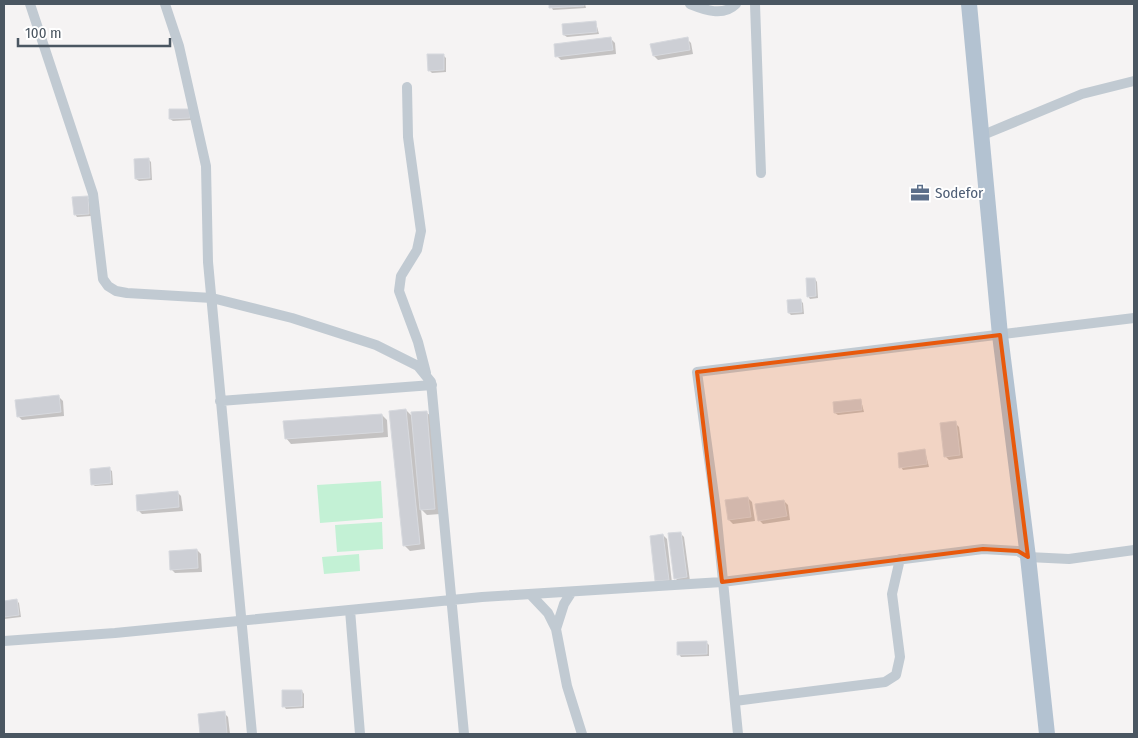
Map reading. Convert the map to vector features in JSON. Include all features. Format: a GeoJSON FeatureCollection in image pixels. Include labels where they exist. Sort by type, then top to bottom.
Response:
{"type":"FeatureCollection","features":[{"type":"Feature","properties":{"kind":"main road"},"geometry":{"type":"LineString","coordinates":[[970,4],[1000,335],[1028,557],[1047,734]]}},
{"type":"Feature","properties":{"kind":"street"},"geometry":{"type":"LineString","coordinates":[[30,4],[93,194],[103,279],[108,286],[116,291],[212,298],[292,318],[376,345],[418,366],[426,374]]}},
{"type":"Feature","properties":{"kind":"street"},"geometry":{"type":"LineString","coordinates":[[165,4],[179,46],[203,148],[207,175],[206,233],[220,401],[231,494],[240,621],[252,734]]}},
{"type":"Feature","properties":{"kind":"street"},"geometry":{"type":"LineString","coordinates":[[690,4],[703,10],[720,12],[728,10],[736,4]]}},
{"type":"Feature","properties":{"kind":"street"},"geometry":{"type":"LineString","coordinates":[[755,4],[762,173]]}},
{"type":"Feature","properties":{"kind":"street"},"geometry":{"type":"LineString","coordinates":[[983,135],[1082,94],[1134,81]]}},
{"type":"Feature","properties":{"kind":"street"},"geometry":{"type":"LineString","coordinates":[[407,87],[408,137],[420,231],[417,250],[401,276],[399,292],[418,342],[426,374],[432,385],[450,600],[464,734]]}},
{"type":"Feature","properties":{"kind":"street"},"geometry":{"type":"LineString","coordinates":[[738,734],[716,510],[696,372],[1134,318]]}},
{"type":"Feature","properties":{"kind":"street"},"geometry":{"type":"LineString","coordinates":[[220,401],[432,385]]}},
{"type":"Feature","properties":{"kind":"street"},"geometry":{"type":"LineString","coordinates":[[4,641],[240,621],[450,600],[722,582],[983,549],[1018,551],[1028,557],[1069,560],[1134,550]]}},
{"type":"Feature","properties":{"kind":"street"},"geometry":{"type":"LineString","coordinates":[[735,701],[885,682],[896,675],[900,656],[892,594],[900,559]]}},
{"type":"Feature","properties":{"kind":"street"},"geometry":{"type":"LineString","coordinates":[[556,629],[564,604],[570,593]]}},
{"type":"Feature","properties":{"kind":"street"},"geometry":{"type":"LineString","coordinates":[[531,595],[548,613],[556,629],[567,686],[581,734]]}},
{"type":"Feature","properties":{"kind":"street"},"geometry":{"type":"LineString","coordinates":[[350,610],[360,734]]}},
{"type":"Feature","properties":{"kind":"highlighted area"},"geometry":{"type":"Polygon","coordinates":[[[1000,335],[1028,557],[1018,551],[983,549],[722,582],[697,372],[1000,335]]]}},
{"type":"Feature","properties":{"kind":"green space"},"geometry":{"type":"Polygon","coordinates":[[[381,481],[383,518],[320,523],[317,485],[381,481]]]}},
{"type":"Feature","properties":{"kind":"green space"},"geometry":{"type":"Polygon","coordinates":[[[382,522],[383,549],[337,552],[335,525],[382,522]]]}},
{"type":"Feature","properties":{"kind":"green space"},"geometry":{"type":"Polygon","coordinates":[[[359,554],[360,571],[324,574],[322,557],[359,554]]]}},
{"type":"Feature","properties":{"kind":"building"},"geometry":{"type":"Polygon","coordinates":[[[549,4],[584,4],[584,6],[549,8],[549,4]]]}},
{"type":"Feature","properties":{"kind":"building"},"geometry":{"type":"Polygon","coordinates":[[[596,21],[597,32],[563,35],[562,24],[596,21]]]}},
{"type":"Feature","properties":{"kind":"building"},"geometry":{"type":"Polygon","coordinates":[[[611,37],[613,50],[555,57],[554,44],[611,37]]]}},
{"type":"Feature","properties":{"kind":"building"},"geometry":{"type":"Polygon","coordinates":[[[688,37],[690,50],[653,56],[650,44],[688,37]]]}},
{"type":"Feature","properties":{"kind":"building"},"geometry":{"type":"Polygon","coordinates":[[[427,54],[444,54],[444,70],[428,71],[427,54]]]}},
{"type":"Feature","properties":{"kind":"building"},"geometry":{"type":"Polygon","coordinates":[[[169,109],[189,109],[190,118],[169,119],[169,109]]]}},
{"type":"Feature","properties":{"kind":"building"},"geometry":{"type":"Polygon","coordinates":[[[149,158],[150,178],[135,179],[134,159],[149,158]]]}},
{"type":"Feature","properties":{"kind":"building"},"geometry":{"type":"Polygon","coordinates":[[[88,196],[89,214],[74,215],[72,197],[88,196]]]}},
{"type":"Feature","properties":{"kind":"building"},"geometry":{"type":"Polygon","coordinates":[[[806,278],[815,278],[816,296],[807,297],[806,278]]]}},
{"type":"Feature","properties":{"kind":"building"},"geometry":{"type":"Polygon","coordinates":[[[801,299],[802,312],[788,313],[787,300],[801,299]]]}},
{"type":"Feature","properties":{"kind":"building"},"geometry":{"type":"Polygon","coordinates":[[[59,395],[61,412],[17,417],[15,400],[59,395]]]}},
{"type":"Feature","properties":{"kind":"building"},"geometry":{"type":"Polygon","coordinates":[[[861,399],[862,410],[834,413],[833,402],[861,399]]]}},
{"type":"Feature","properties":{"kind":"building"},"geometry":{"type":"Polygon","coordinates":[[[406,409],[420,544],[403,546],[389,411],[406,409]]]}},
{"type":"Feature","properties":{"kind":"building"},"geometry":{"type":"Polygon","coordinates":[[[427,411],[435,509],[420,510],[411,412],[427,411]]]}},
{"type":"Feature","properties":{"kind":"building"},"geometry":{"type":"Polygon","coordinates":[[[382,414],[383,432],[285,439],[283,421],[382,414]]]}},
{"type":"Feature","properties":{"kind":"building"},"geometry":{"type":"Polygon","coordinates":[[[956,421],[960,455],[944,457],[940,423],[956,421]]]}},
{"type":"Feature","properties":{"kind":"building"},"geometry":{"type":"Polygon","coordinates":[[[925,449],[927,464],[899,468],[898,453],[925,449]]]}},
{"type":"Feature","properties":{"kind":"building"},"geometry":{"type":"Polygon","coordinates":[[[110,467],[111,483],[91,485],[90,469],[110,467]]]}},
{"type":"Feature","properties":{"kind":"building"},"geometry":{"type":"Polygon","coordinates":[[[178,491],[179,507],[137,511],[136,495],[178,491]]]}},
{"type":"Feature","properties":{"kind":"building"},"geometry":{"type":"Polygon","coordinates":[[[748,497],[751,517],[728,520],[725,500],[748,497]]]}},
{"type":"Feature","properties":{"kind":"building"},"geometry":{"type":"Polygon","coordinates":[[[784,500],[787,516],[758,521],[755,504],[784,500]]]}},
{"type":"Feature","properties":{"kind":"building"},"geometry":{"type":"Polygon","coordinates":[[[681,532],[687,577],[674,579],[668,533],[681,532]]]}},
{"type":"Feature","properties":{"kind":"building"},"geometry":{"type":"Polygon","coordinates":[[[663,534],[669,580],[655,581],[650,536],[663,534]]]}},
{"type":"Feature","properties":{"kind":"building"},"geometry":{"type":"Polygon","coordinates":[[[197,549],[198,568],[170,570],[169,551],[197,549]]]}},
{"type":"Feature","properties":{"kind":"building"},"geometry":{"type":"Polygon","coordinates":[[[17,599],[19,615],[4,617],[4,601],[17,599]]]}},
{"type":"Feature","properties":{"kind":"building"},"geometry":{"type":"Polygon","coordinates":[[[707,641],[707,654],[677,655],[677,642],[707,641]]]}},
{"type":"Feature","properties":{"kind":"building"},"geometry":{"type":"Polygon","coordinates":[[[282,690],[302,690],[302,706],[282,707],[282,690]]]}},
{"type":"Feature","properties":{"kind":"building"},"geometry":{"type":"Polygon","coordinates":[[[225,711],[227,734],[200,734],[198,714],[225,711]]]}},
{"type":"Feature","properties":{"kind":"place","name":"Sodefor"},"geometry":{"type":"Point","coordinates":[920,193]}}]}
